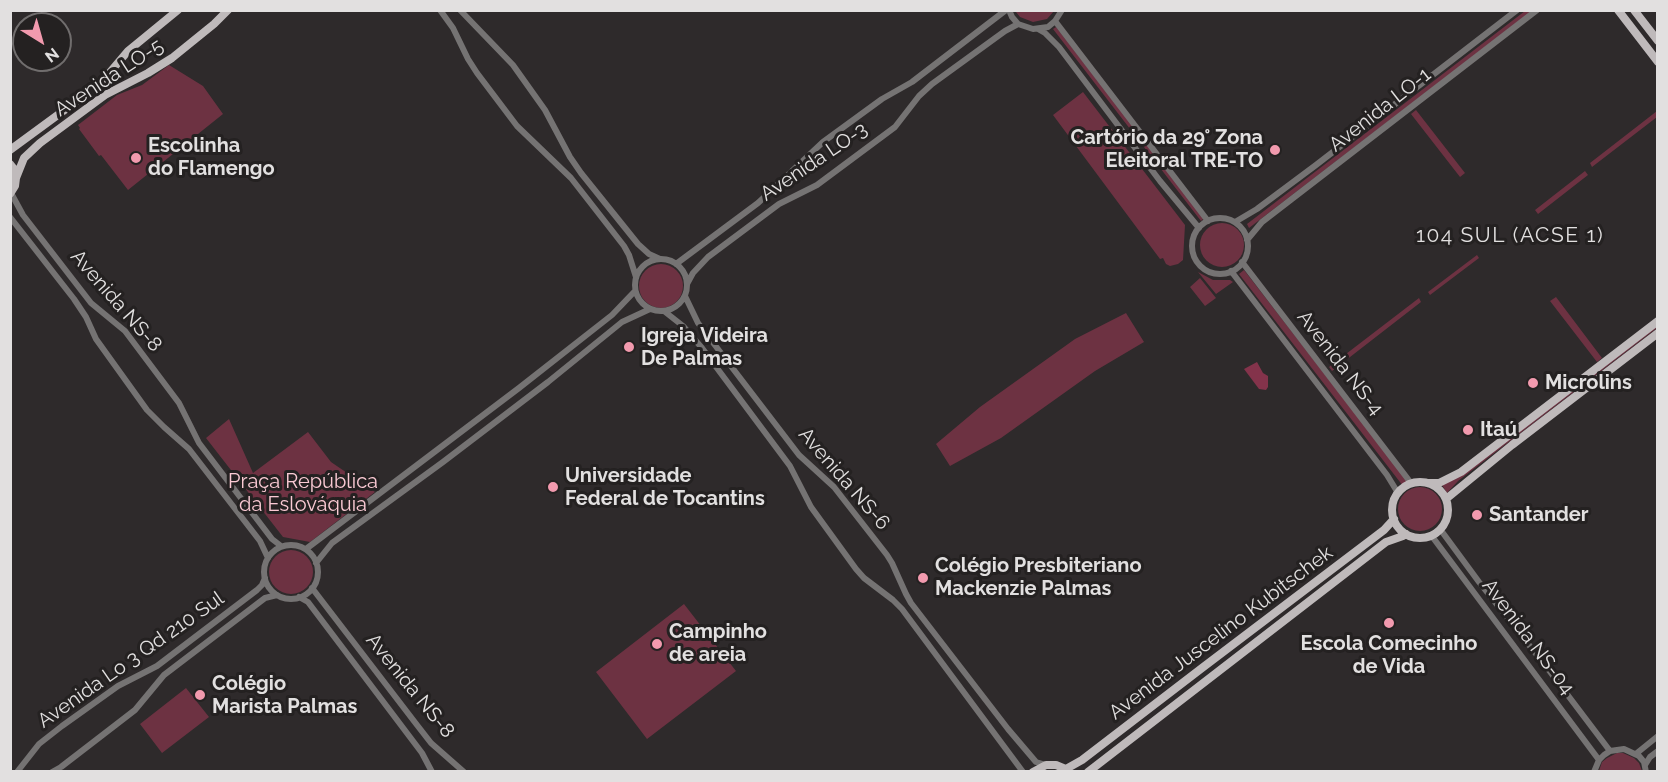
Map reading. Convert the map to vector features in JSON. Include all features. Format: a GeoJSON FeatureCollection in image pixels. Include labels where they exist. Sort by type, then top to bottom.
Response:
{"type":"FeatureCollection","features":[{"type":"Feature","properties":{"kind":"main road","name":"Avenida LO-5"},"geometry":{"type":"LineString","coordinates":[[10,150],[100,84],[128,51],[178,10]]}},
{"type":"Feature","properties":{"kind":"main road","name":"Avenida LO-5"},"geometry":{"type":"LineString","coordinates":[[11,194],[24,158],[40,143],[105,95],[172,58],[228,10]]}},
{"type":"Feature","properties":{"kind":"main road"},"geometry":{"type":"LineString","coordinates":[[1618,10],[1658,62]]}},
{"type":"Feature","properties":{"kind":"main road"},"geometry":{"type":"LineString","coordinates":[[1634,10],[1658,41]]}},
{"type":"Feature","properties":{"kind":"main road"},"geometry":{"type":"LineString","coordinates":[[10,164],[16,178]]}},
{"type":"Feature","properties":{"kind":"main road"},"geometry":{"type":"LineString","coordinates":[[1427,483],[1439,489],[1446,499],[1448,511],[1446,521],[1431,535],[1415,537],[1406,534],[1394,519],[1393,506],[1398,494],[1412,483],[1427,483],[1439,483],[1461,472],[1658,321]]}},
{"type":"Feature","properties":{"kind":"main road"},"geometry":{"type":"LineString","coordinates":[[1446,499],[1512,445],[1658,333]]}},
{"type":"Feature","properties":{"kind":"main road","name":"Avenida Juscelino Kubitschek"},"geometry":{"type":"LineString","coordinates":[[1067,770],[1384,530],[1394,519]]}},
{"type":"Feature","properties":{"kind":"main road","name":"Avenida Juscelino Kubitschek"},"geometry":{"type":"LineString","coordinates":[[1088,771],[1386,542],[1406,534]]}},
{"type":"Feature","properties":{"kind":"main road"},"geometry":{"type":"LineString","coordinates":[[1033,771],[1046,765],[1056,765],[1067,770]]}},
{"type":"Feature","properties":{"kind":"street"},"geometry":{"type":"LineString","coordinates":[[440,10],[453,28],[477,73],[517,126],[571,178],[624,246],[636,277],[635,291],[640,302],[650,309],[664,311],[680,304],[685,296],[686,276],[676,264],[668,260],[650,262],[641,268],[636,277]]}},
{"type":"Feature","properties":{"kind":"street"},"geometry":{"type":"LineString","coordinates":[[460,10],[513,65],[545,110],[581,173],[638,244],[650,255],[660,260]]}},
{"type":"Feature","properties":{"kind":"street"},"geometry":{"type":"LineString","coordinates":[[1007,10],[1018,24],[1033,30],[1048,27],[1062,10]]}},
{"type":"Feature","properties":{"kind":"street","name":"Avenida LO-3"},"geometry":{"type":"LineString","coordinates":[[676,264],[758,203],[823,142],[882,99],[912,82],[1007,10]]}},
{"type":"Feature","properties":{"kind":"street","name":"Avenida LO-1"},"geometry":{"type":"LineString","coordinates":[[1235,222],[1257,209],[1321,161],[1517,10]]}},
{"type":"Feature","properties":{"kind":"street","name":"Avenida LO-1"},"geometry":{"type":"LineString","coordinates":[[1247,240],[1262,222],[1537,10]]}},
{"type":"Feature","properties":{"kind":"street"},"geometry":{"type":"LineString","coordinates":[[1055,21],[1208,221]]}},
{"type":"Feature","properties":{"kind":"street","name":"Avenida LO-3"},"geometry":{"type":"LineString","coordinates":[[687,284],[693,273],[708,257],[779,204],[817,184],[895,127],[919,96],[932,84],[1018,24]]}},
{"type":"Feature","properties":{"kind":"street"},"geometry":{"type":"LineString","coordinates":[[1038,29],[1059,47],[1160,181],[1199,228]]}},
{"type":"Feature","properties":{"kind":"street","name":"Avenida NS-8"},"geometry":{"type":"LineString","coordinates":[[11,194],[23,214],[91,303],[125,331],[179,404],[199,443],[273,539],[281,546]]}},
{"type":"Feature","properties":{"kind":"street","name":"Avenida NS-8"},"geometry":{"type":"LineString","coordinates":[[10,217],[74,299],[86,317],[96,339],[147,410],[189,449],[260,541],[268,558]]}},
{"type":"Feature","properties":{"kind":"street"},"geometry":{"type":"LineString","coordinates":[[1217,218],[1235,222],[1241,227],[1247,240],[1246,255],[1242,262],[1231,271],[1218,274],[1205,270],[1195,258],[1192,250],[1192,242],[1199,228],[1217,218]]}},
{"type":"Feature","properties":{"kind":"street","name":"Avenida NS-4"},"geometry":{"type":"LineString","coordinates":[[1242,262],[1412,483]]}},
{"type":"Feature","properties":{"kind":"street","name":"Avenida NS-4"},"geometry":{"type":"LineString","coordinates":[[1231,271],[1387,476],[1398,494]]}},
{"type":"Feature","properties":{"kind":"street"},"geometry":{"type":"LineString","coordinates":[[306,549],[519,388],[612,315],[635,291]]}},
{"type":"Feature","properties":{"kind":"street","name":"Avenida NS-6"},"geometry":{"type":"LineString","coordinates":[[685,296],[707,336],[799,455],[834,487],[877,541],[892,563],[906,594],[1001,720],[1036,762],[1046,765]]}},
{"type":"Feature","properties":{"kind":"street"},"geometry":{"type":"LineString","coordinates":[[316,563],[332,543],[450,457],[622,322],[650,309]]}},
{"type":"Feature","properties":{"kind":"street","name":"Avenida NS-6"},"geometry":{"type":"LineString","coordinates":[[664,311],[683,326],[702,348],[790,466],[811,507],[856,569],[902,609],[1023,771]]}},
{"type":"Feature","properties":{"kind":"street","name":"Avenida NS-04"},"geometry":{"type":"LineString","coordinates":[[1440,529],[1610,751]]}},
{"type":"Feature","properties":{"kind":"street","name":"Avenida NS-04"},"geometry":{"type":"LineString","coordinates":[[1431,535],[1599,760]]}},
{"type":"Feature","properties":{"kind":"street"},"geometry":{"type":"LineString","coordinates":[[290,545],[306,549],[312,555],[318,571],[312,588],[299,597],[277,595],[267,585],[265,578],[265,564],[268,558],[281,546],[290,545]]}},
{"type":"Feature","properties":{"kind":"street","name":"Avenida Lo 3 Qd 210 Sul"},"geometry":{"type":"LineString","coordinates":[[17,771],[39,744],[62,726],[118,686],[157,666],[257,590],[265,578]]}},
{"type":"Feature","properties":{"kind":"street","name":"Avenida NS-8"},"geometry":{"type":"LineString","coordinates":[[312,588],[424,734],[464,771]]}},
{"type":"Feature","properties":{"kind":"street","name":"Avenida Lo 3 Qd 210 Sul"},"geometry":{"type":"LineString","coordinates":[[52,771],[61,767],[135,710],[164,675],[265,598],[277,595]]}},
{"type":"Feature","properties":{"kind":"street","name":"Avenida NS-8"},"geometry":{"type":"LineString","coordinates":[[299,597],[308,602],[322,620],[422,753],[432,771]]}},
{"type":"Feature","properties":{"kind":"street"},"geometry":{"type":"LineString","coordinates":[[1637,753],[1658,736]]}},
{"type":"Feature","properties":{"kind":"street"},"geometry":{"type":"LineString","coordinates":[[1594,771],[1599,760],[1610,751],[1624,748],[1637,753],[1646,768]]}},
{"type":"Feature","properties":{"kind":"street"},"geometry":{"type":"LineString","coordinates":[[1646,768],[1649,759],[1658,751]]}},
{"type":"Feature","properties":{"kind":"green space"},"geometry":{"type":"Polygon","coordinates":[[[1054,11],[1047,19],[1033,22],[1020,17],[1016,12],[1054,11]]]}},
{"type":"Feature","properties":{"kind":"green space"},"geometry":{"type":"Polygon","coordinates":[[[1525,11],[1532,11],[1249,228],[1247,224],[1525,11]]]}},
{"type":"Feature","properties":{"kind":"green space"},"geometry":{"type":"Polygon","coordinates":[[[1056,27],[1204,218],[1201,221],[1053,29],[1056,27]]]}},
{"type":"Feature","properties":{"kind":"green space","name":"Escolinha do Flamengo"},"geometry":{"type":"Polygon","coordinates":[[[169,65],[203,86],[223,114],[128,190],[101,155],[99,156],[78,125],[117,95],[142,85],[169,65]]]}},
{"type":"Feature","properties":{"kind":"green space"},"geometry":{"type":"Polygon","coordinates":[[[1083,92],[1185,225],[1183,260],[1178,264],[1170,266],[1163,258],[1160,259],[1053,115],[1083,92]]]}},
{"type":"Feature","properties":{"kind":"green space"},"geometry":{"type":"Polygon","coordinates":[[[1416,110],[1465,173],[1460,177],[1411,114],[1416,110]]]}},
{"type":"Feature","properties":{"kind":"green space"},"geometry":{"type":"Polygon","coordinates":[[[1657,111],[1657,117],[1592,167],[1590,163],[1657,111]]]}},
{"type":"Feature","properties":{"kind":"green space"},"geometry":{"type":"Polygon","coordinates":[[[1585,171],[1588,175],[1538,214],[1535,210],[1585,171]]]}},
{"type":"Feature","properties":{"kind":"green space"},"geometry":{"type":"Polygon","coordinates":[[[1222,223],[1238,229],[1244,245],[1238,261],[1222,267],[1206,261],[1200,245],[1206,229],[1222,223]]]}},
{"type":"Feature","properties":{"kind":"green space"},"geometry":{"type":"Polygon","coordinates":[[[1477,255],[1479,258],[1430,295],[1428,292],[1477,255]]]}},
{"type":"Feature","properties":{"kind":"green space"},"geometry":{"type":"Polygon","coordinates":[[[661,264],[670,265],[677,270],[682,277],[682,295],[677,302],[670,307],[661,308],[652,307],[645,302],[640,295],[639,286],[640,277],[645,270],[652,265],[661,264]]]}},
{"type":"Feature","properties":{"kind":"green space"},"geometry":{"type":"Polygon","coordinates":[[[1244,270],[1408,482],[1403,486],[1239,274],[1244,270]]]}},
{"type":"Feature","properties":{"kind":"green space"},"geometry":{"type":"Polygon","coordinates":[[[1198,272],[1213,280],[1233,282],[1216,294],[1198,272]]]}},
{"type":"Feature","properties":{"kind":"green space"},"geometry":{"type":"Polygon","coordinates":[[[1200,278],[1216,298],[1205,306],[1190,287],[1200,278]]]}},
{"type":"Feature","properties":{"kind":"green space"},"geometry":{"type":"Polygon","coordinates":[[[1556,297],[1602,358],[1597,362],[1550,301],[1556,297]]]}},
{"type":"Feature","properties":{"kind":"green space"},"geometry":{"type":"Polygon","coordinates":[[[1419,298],[1421,302],[1332,371],[1329,367],[1419,298]]]}},
{"type":"Feature","properties":{"kind":"green space"},"geometry":{"type":"Polygon","coordinates":[[[1126,313],[1144,342],[1095,371],[1001,438],[950,466],[936,444],[980,407],[1075,339],[1126,313]]]}},
{"type":"Feature","properties":{"kind":"green space"},"geometry":{"type":"Polygon","coordinates":[[[1657,323],[1657,328],[1458,481],[1447,493],[1442,485],[1657,323]]]}},
{"type":"Feature","properties":{"kind":"green space","name":"Praça República da Eslováquia"},"geometry":{"type":"Polygon","coordinates":[[[229,419],[253,473],[308,432],[331,462],[375,492],[310,542],[283,537],[206,438],[229,419]]]}},
{"type":"Feature","properties":{"kind":"green space"},"geometry":{"type":"Polygon","coordinates":[[[1420,487],[1435,494],[1442,509],[1435,524],[1420,531],[1405,524],[1398,509],[1405,494],[1420,487]]]}},
{"type":"Feature","properties":{"kind":"green space"},"geometry":{"type":"Polygon","coordinates":[[[291,550],[306,557],[313,572],[306,587],[291,594],[276,587],[269,572],[276,557],[291,550]]]}},
{"type":"Feature","properties":{"kind":"green space"},"geometry":{"type":"Polygon","coordinates":[[[684,604],[736,671],[647,739],[596,672],[684,604]]]}},
{"type":"Feature","properties":{"kind":"green space"},"geometry":{"type":"Polygon","coordinates":[[[186,688],[209,717],[162,753],[140,724],[186,688]]]}},
{"type":"Feature","properties":{"kind":"green space"},"geometry":{"type":"Polygon","coordinates":[[[1617,753],[1634,758],[1642,771],[1599,771],[1602,762],[1617,753]]]}},
{"type":"Feature","properties":{"kind":"shaded area"},"geometry":{"type":"Polygon","coordinates":[[[1257,362],[1263,373],[1268,376],[1266,390],[1259,389],[1244,369],[1257,362]]]}},
{"type":"Feature","properties":{"kind":"place","name":"Cartório da 29° Zona Eleitoral TRE-TO"},"geometry":{"type":"Point","coordinates":[1275,150]}},
{"type":"Feature","properties":{"kind":"place","name":"Escolinha do Flamengo"},"geometry":{"type":"Point","coordinates":[136,158]}},
{"type":"Feature","properties":{"kind":"place","name":"Igreja Videira De Palmas"},"geometry":{"type":"Point","coordinates":[629,347]}},
{"type":"Feature","properties":{"kind":"place","name":"Microlins"},"geometry":{"type":"Point","coordinates":[1533,383]}},
{"type":"Feature","properties":{"kind":"place","name":"Itaú"},"geometry":{"type":"Point","coordinates":[1468,430]}},
{"type":"Feature","properties":{"kind":"place","name":"Universidade Federal de Tocantins"},"geometry":{"type":"Point","coordinates":[553,487]}},
{"type":"Feature","properties":{"kind":"place","name":"Santander"},"geometry":{"type":"Point","coordinates":[1477,515]}},
{"type":"Feature","properties":{"kind":"place","name":"Colégio Presbiteriano Mackenzie Palmas"},"geometry":{"type":"Point","coordinates":[923,578]}},
{"type":"Feature","properties":{"kind":"place","name":"Escola Comecinho de Vida"},"geometry":{"type":"Point","coordinates":[1389,623]}},
{"type":"Feature","properties":{"kind":"place","name":"Campinho de areia"},"geometry":{"type":"Point","coordinates":[657,644]}},
{"type":"Feature","properties":{"kind":"place","name":"Colégio Marista Palmas"},"geometry":{"type":"Point","coordinates":[200,695]}},
{"type":"Feature","properties":{"kind":"district","name":"104 SUL (ACSE 1)"},"geometry":{"type":"Point","coordinates":[1510,236]}}]}
